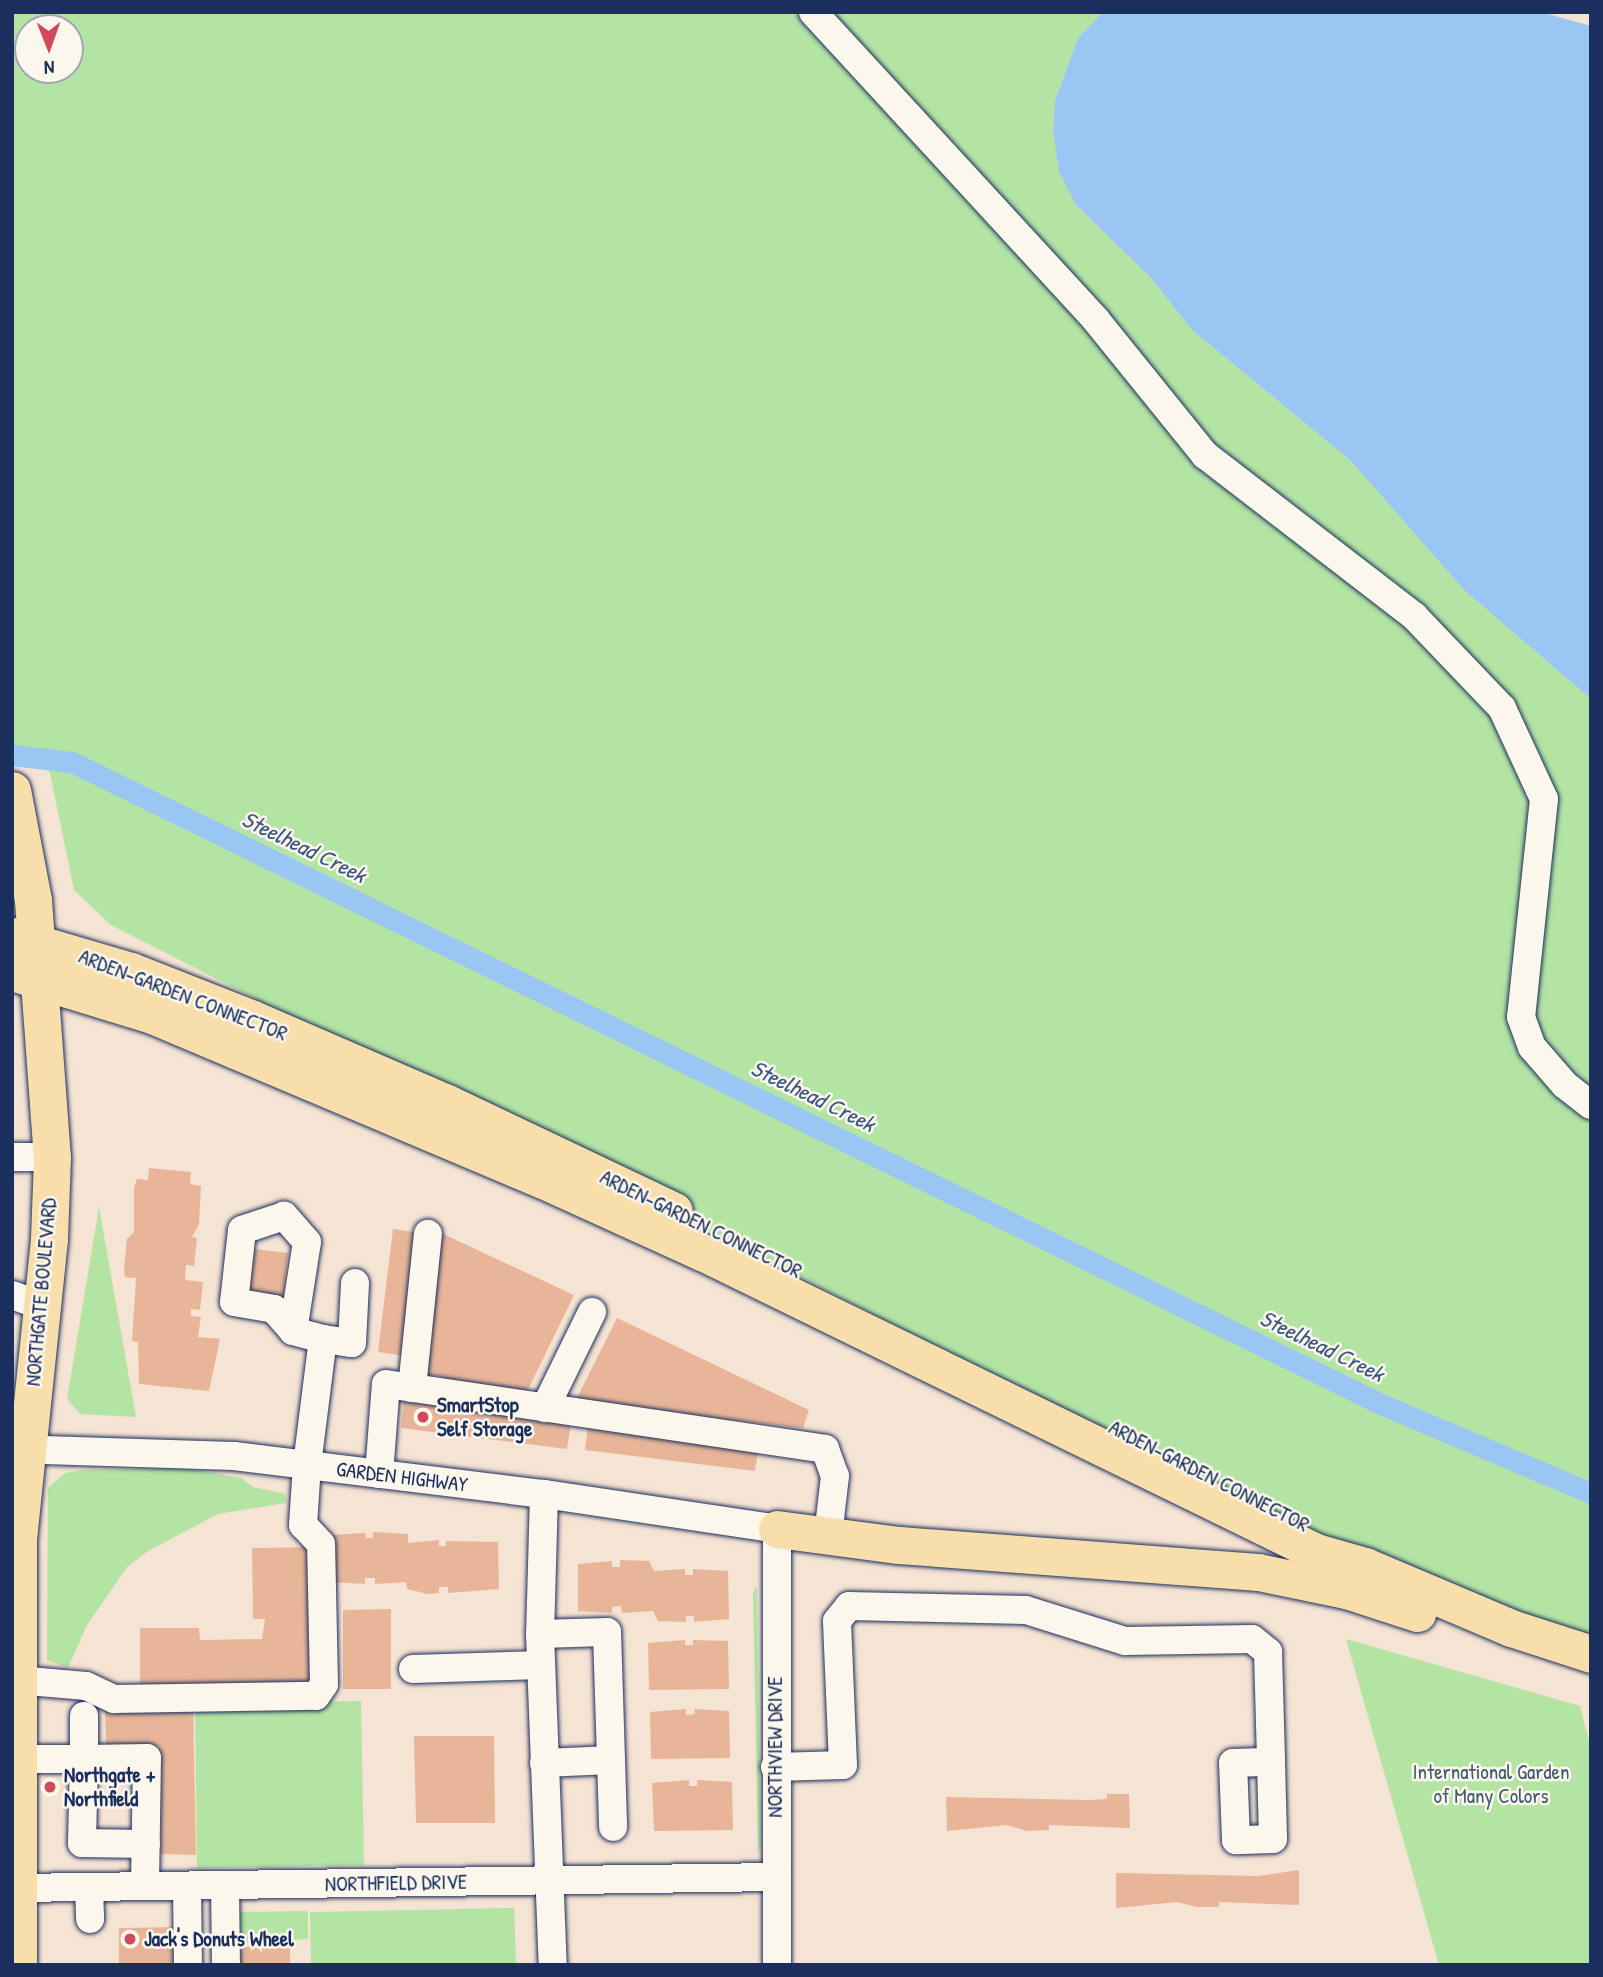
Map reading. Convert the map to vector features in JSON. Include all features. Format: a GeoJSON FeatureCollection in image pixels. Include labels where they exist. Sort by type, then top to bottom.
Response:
{"type":"FeatureCollection","features":[{"type":"Feature","properties":{"kind":"main road","name":"NORTHGATE BOULEVARD"},"geometry":{"type":"LineString","coordinates":[[12,790],[30,887],[25,939],[26,976],[52,1157],[27,1300],[15,1537],[15,1843],[18,1965]]}},
{"type":"Feature","properties":{"kind":"main road","name":"ARDEN-GARDEN CONNECTOR"},"geometry":{"type":"LineString","coordinates":[[25,939],[173,986],[536,1144],[1331,1537],[1365,1566]]}},
{"type":"Feature","properties":{"kind":"main road","name":"ARDEN-GARDEN CONNECTOR"},"geometry":{"type":"LineString","coordinates":[[26,976],[113,1001],[200,1034],[621,1214],[1316,1552],[1365,1566],[1511,1628]]}},
{"type":"Feature","properties":{"kind":"main road"},"geometry":{"type":"LineString","coordinates":[[776,1529],[828,1536],[1258,1572],[1346,1590],[1447,1623],[1511,1628],[1591,1654]]}},
{"type":"Feature","properties":{"kind":"street"},"geometry":{"type":"LineString","coordinates":[[813,12],[1096,320],[1205,455],[1414,616],[1502,708],[1544,799],[1521,1017],[1532,1047],[1565,1085],[1591,1105]]}},
{"type":"Feature","properties":{"kind":"street"},"geometry":{"type":"LineString","coordinates":[[12,1157],[52,1157]]}},
{"type":"Feature","properties":{"kind":"street"},"geometry":{"type":"LineString","coordinates":[[412,1388],[428,1234]]}},
{"type":"Feature","properties":{"kind":"street"},"geometry":{"type":"LineString","coordinates":[[293,1331],[352,1343],[355,1283]]}},
{"type":"Feature","properties":{"kind":"street"},"geometry":{"type":"LineString","coordinates":[[545,1408],[592,1312]]}},
{"type":"Feature","properties":{"kind":"street"},"geometry":{"type":"LineString","coordinates":[[17,1680],[86,1686],[114,1699],[316,1696],[324,1684],[321,1544],[303,1525],[307,1465],[323,1339]]}},
{"type":"Feature","properties":{"kind":"street"},"geometry":{"type":"LineString","coordinates":[[379,1474],[386,1384],[825,1449],[835,1476],[828,1536]]}},
{"type":"Feature","properties":{"kind":"street","name":"GARDEN HIGHWAY"},"geometry":{"type":"LineString","coordinates":[[19,1449],[220,1455],[544,1494],[776,1529]]}},
{"type":"Feature","properties":{"kind":"street"},"geometry":{"type":"LineString","coordinates":[[544,1494],[540,1634],[552,1965]]}},
{"type":"Feature","properties":{"kind":"street","name":"NORTHVIEW DRIVE"},"geometry":{"type":"LineString","coordinates":[[776,1529],[777,1965]]}},
{"type":"Feature","properties":{"kind":"street"},"geometry":{"type":"LineString","coordinates":[[775,1767],[844,1765],[837,1621],[849,1606],[1026,1611],[1125,1641],[1252,1639],[1268,1652],[1271,1762]]}},
{"type":"Feature","properties":{"kind":"street"},"geometry":{"type":"LineString","coordinates":[[540,1634],[607,1632],[612,1827]]}},
{"type":"Feature","properties":{"kind":"street"},"geometry":{"type":"LineString","coordinates":[[413,1669],[541,1665]]}},
{"type":"Feature","properties":{"kind":"street"},"geometry":{"type":"LineString","coordinates":[[84,1716],[82,1843],[146,1844]]}},
{"type":"Feature","properties":{"kind":"street"},"geometry":{"type":"LineString","coordinates":[[16,1770],[84,1759],[147,1758],[145,1886]]}},
{"type":"Feature","properties":{"kind":"street"},"geometry":{"type":"LineString","coordinates":[[544,1763],[611,1760]]}},
{"type":"Feature","properties":{"kind":"street","name":"NORTHFIELD DRIVE"},"geometry":{"type":"LineString","coordinates":[[17,1888],[776,1877]]}},
{"type":"Feature","properties":{"kind":"street"},"geometry":{"type":"LineString","coordinates":[[225,1885],[226,1965]]}},
{"type":"Feature","properties":{"kind":"street"},"geometry":{"type":"LineString","coordinates":[[187,1886],[188,1965]]}},
{"type":"Feature","properties":{"kind":"street"},"geometry":{"type":"LineString","coordinates":[[89,1887],[90,1919]]}},
{"type":"Feature","properties":{"kind":"green space"},"geometry":{"type":"Polygon","coordinates":[[[12,12],[1103,12],[1078,38],[1055,100],[1053,132],[1059,171],[1076,205],[1151,278],[1192,330],[1350,460],[1465,591],[1591,699],[1591,1649],[1418,1592],[111,925],[74,890],[47,759],[12,760],[12,12]]]}},
{"type":"Feature","properties":{"kind":"green space"},"geometry":{"type":"Polygon","coordinates":[[[99,1207],[136,1417],[80,1414],[67,1399],[99,1207]]]}},
{"type":"Feature","properties":{"kind":"green space"},"geometry":{"type":"Polygon","coordinates":[[[185,1468],[241,1478],[253,1487],[286,1494],[286,1503],[218,1514],[148,1551],[127,1567],[87,1625],[68,1668],[47,1660],[48,1488],[65,1473],[82,1470],[185,1468]]]}},
{"type":"Feature","properties":{"kind":"green space"},"geometry":{"type":"Polygon","coordinates":[[[757,1587],[761,1845],[758,1852],[753,1592],[757,1587]]]}},
{"type":"Feature","properties":{"kind":"green space","name":"International Garden of Many Colors"},"geometry":{"type":"Polygon","coordinates":[[[1346,1639],[1580,1706],[1591,1748],[1591,1965],[1439,1965],[1346,1639]]]}},
{"type":"Feature","properties":{"kind":"green space"},"geometry":{"type":"Polygon","coordinates":[[[361,1701],[364,1865],[197,1868],[195,1703],[361,1701]]]}},
{"type":"Feature","properties":{"kind":"green space"},"geometry":{"type":"Polygon","coordinates":[[[514,1908],[516,1965],[311,1965],[310,1912],[514,1908]]]}},
{"type":"Feature","properties":{"kind":"green space"},"geometry":{"type":"Polygon","coordinates":[[[308,1911],[308,1939],[237,1944],[237,1912],[308,1911]]]}},
{"type":"Feature","properties":{"kind":"water"},"geometry":{"type":"Polygon","coordinates":[[[1103,12],[1541,12],[1591,26],[1591,699],[1465,591],[1350,460],[1192,330],[1151,278],[1076,205],[1059,172],[1053,132],[1055,100],[1078,38],[1103,12]]]}},
{"type":"Feature","properties":{"kind":"building"},"geometry":{"type":"Polygon","coordinates":[[[149,1168],[191,1172],[190,1184],[201,1186],[199,1224],[192,1237],[197,1238],[194,1266],[186,1265],[185,1280],[203,1282],[200,1310],[191,1309],[191,1316],[201,1317],[198,1337],[220,1339],[209,1391],[139,1384],[138,1342],[132,1341],[136,1278],[125,1277],[124,1269],[127,1239],[134,1232],[134,1187],[137,1179],[148,1180],[149,1168]]]}},
{"type":"Feature","properties":{"kind":"building"},"geometry":{"type":"Polygon","coordinates":[[[393,1229],[420,1233],[406,1356],[378,1352],[393,1229]]]}},
{"type":"Feature","properties":{"kind":"building"},"geometry":{"type":"Polygon","coordinates":[[[439,1232],[574,1295],[525,1396],[440,1385],[441,1376],[425,1375],[439,1232]]]}},
{"type":"Feature","properties":{"kind":"building"},"geometry":{"type":"Polygon","coordinates":[[[253,1249],[288,1253],[283,1297],[248,1293],[253,1249]]]}},
{"type":"Feature","properties":{"kind":"building"},"geometry":{"type":"Polygon","coordinates":[[[617,1318],[809,1410],[803,1428],[575,1402],[617,1318]]]}},
{"type":"Feature","properties":{"kind":"building"},"geometry":{"type":"Polygon","coordinates":[[[404,1400],[571,1422],[567,1449],[401,1428],[404,1400]]]}},
{"type":"Feature","properties":{"kind":"building"},"geometry":{"type":"Polygon","coordinates":[[[588,1424],[759,1445],[755,1471],[585,1450],[588,1424]]]}},
{"type":"Feature","properties":{"kind":"building"},"geometry":{"type":"Polygon","coordinates":[[[373,1532],[408,1534],[408,1543],[439,1540],[439,1546],[446,1546],[446,1541],[498,1542],[499,1589],[448,1593],[448,1587],[439,1587],[439,1593],[428,1594],[407,1589],[406,1582],[375,1584],[375,1578],[365,1578],[365,1584],[332,1582],[331,1535],[365,1533],[366,1538],[373,1538],[373,1532]]]}},
{"type":"Feature","properties":{"kind":"building"},"geometry":{"type":"Polygon","coordinates":[[[316,1547],[319,1672],[302,1693],[140,1695],[140,1628],[199,1628],[200,1640],[262,1639],[265,1619],[253,1619],[252,1548],[316,1547]]]}},
{"type":"Feature","properties":{"kind":"building"},"geometry":{"type":"Polygon","coordinates":[[[620,1560],[649,1561],[654,1571],[685,1569],[685,1575],[693,1575],[693,1569],[728,1571],[729,1619],[694,1622],[694,1616],[686,1616],[686,1622],[658,1621],[653,1611],[622,1613],[621,1606],[612,1607],[612,1613],[578,1611],[578,1564],[612,1561],[612,1567],[620,1567],[620,1560]]]}},
{"type":"Feature","properties":{"kind":"building"},"geometry":{"type":"Polygon","coordinates":[[[391,1609],[391,1689],[343,1689],[343,1610],[391,1609]]]}},
{"type":"Feature","properties":{"kind":"building"},"geometry":{"type":"Polygon","coordinates":[[[685,1640],[685,1645],[693,1645],[693,1640],[728,1641],[729,1689],[649,1690],[648,1643],[685,1640]]]}},
{"type":"Feature","properties":{"kind":"building"},"geometry":{"type":"Polygon","coordinates":[[[193,1703],[196,1855],[161,1854],[159,1746],[106,1747],[105,1705],[193,1703]]]}},
{"type":"Feature","properties":{"kind":"building"},"geometry":{"type":"Polygon","coordinates":[[[686,1709],[686,1715],[695,1714],[694,1709],[729,1711],[730,1758],[651,1759],[650,1712],[686,1709]]]}},
{"type":"Feature","properties":{"kind":"building"},"geometry":{"type":"Polygon","coordinates":[[[414,1736],[494,1736],[495,1823],[416,1823],[414,1736]]]}},
{"type":"Feature","properties":{"kind":"building"},"geometry":{"type":"Polygon","coordinates":[[[689,1780],[689,1786],[697,1786],[697,1780],[732,1782],[733,1830],[654,1831],[652,1783],[689,1780]]]}},
{"type":"Feature","properties":{"kind":"building"},"geometry":{"type":"Polygon","coordinates":[[[1107,1794],[1129,1794],[1130,1828],[1049,1825],[1049,1830],[1027,1831],[1007,1825],[947,1831],[946,1797],[1089,1800],[1107,1799],[1107,1794]]]}},
{"type":"Feature","properties":{"kind":"building"},"geometry":{"type":"Polygon","coordinates":[[[1299,1870],[1299,1905],[1219,1902],[1219,1907],[1197,1907],[1177,1902],[1116,1908],[1116,1873],[1258,1876],[1299,1870]]]}},
{"type":"Feature","properties":{"kind":"building"},"geometry":{"type":"Polygon","coordinates":[[[180,1927],[181,1965],[119,1965],[119,1928],[180,1927]]]}},
{"type":"Feature","properties":{"kind":"building"},"geometry":{"type":"Polygon","coordinates":[[[290,1946],[290,1965],[236,1965],[236,1947],[290,1946]]]}},
{"type":"Feature","properties":{"kind":"waterway","name":"Steelhead Creek"},"geometry":{"type":"LineString","coordinates":[[12,755],[72,762],[1381,1404],[1591,1493]]}},
{"type":"Feature","properties":{"kind":"place","name":"SmartStop Self Storage"},"geometry":{"type":"Point","coordinates":[423,1417]}},
{"type":"Feature","properties":{"kind":"place","name":"Northgate + Northfield"},"geometry":{"type":"Point","coordinates":[50,1787]}},
{"type":"Feature","properties":{"kind":"place","name":"Jack's Donuts Wheel"},"geometry":{"type":"Point","coordinates":[130,1939]}}]}
